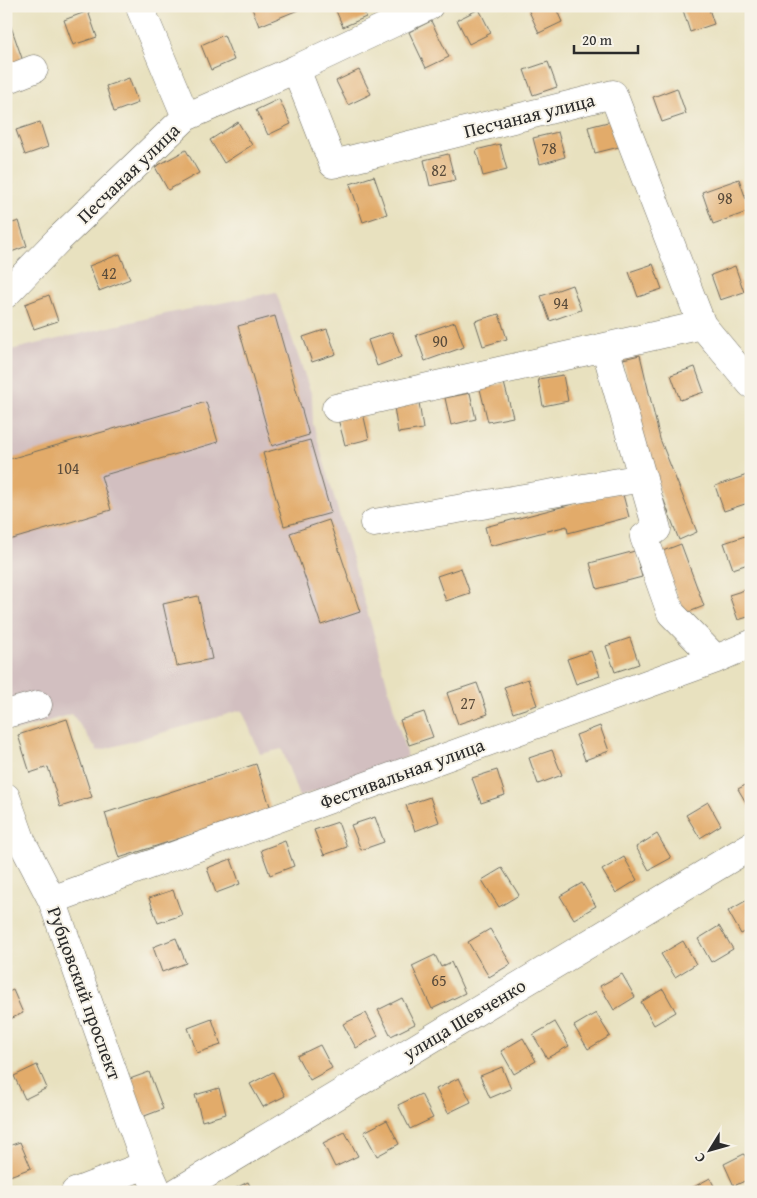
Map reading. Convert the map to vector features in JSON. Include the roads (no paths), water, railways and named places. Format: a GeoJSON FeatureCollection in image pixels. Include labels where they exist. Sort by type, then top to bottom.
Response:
{"type":"FeatureCollection","features":[{"type":"Feature","properties":{"kind":"street"},"geometry":{"type":"LineString","coordinates":[[142,6],[141,10],[186,117]]}},
{"type":"Feature","properties":{"kind":"street","name":"Песчаная улица"},"geometry":{"type":"LineString","coordinates":[[6,294],[59,239],[186,117],[296,69],[429,6]]}},
{"type":"Feature","properties":{"kind":"street"},"geometry":{"type":"LineString","coordinates":[[6,80],[34,69]]}},
{"type":"Feature","properties":{"kind":"street","name":"Песчаная улица"},"geometry":{"type":"LineString","coordinates":[[296,69],[333,164],[613,94],[702,325],[751,384]]}},
{"type":"Feature","properties":{"kind":"street"},"geometry":{"type":"LineString","coordinates":[[336,408],[702,325]]}},
{"type":"Feature","properties":{"kind":"street"},"geometry":{"type":"LineString","coordinates":[[605,347],[657,529],[644,537],[671,613],[716,659]]}},
{"type":"Feature","properties":{"kind":"street"},"geometry":{"type":"LineString","coordinates":[[374,523],[643,478]]}},
{"type":"Feature","properties":{"kind":"street","name":"Фестивальная улица"},"geometry":{"type":"LineString","coordinates":[[52,900],[716,659],[751,644]]}},
{"type":"Feature","properties":{"kind":"street"},"geometry":{"type":"LineString","coordinates":[[6,714],[38,705]]}},
{"type":"Feature","properties":{"kind":"street","name":"Рубцовский проспект"},"geometry":{"type":"LineString","coordinates":[[6,797],[14,845],[52,900],[146,1165],[158,1192]]}},
{"type":"Feature","properties":{"kind":"street","name":"улица Шевченко"},"geometry":{"type":"LineString","coordinates":[[177,1192],[751,846]]}},
{"type":"Feature","properties":{"kind":"street"},"geometry":{"type":"LineString","coordinates":[[76,1192],[146,1165]]}}]}
